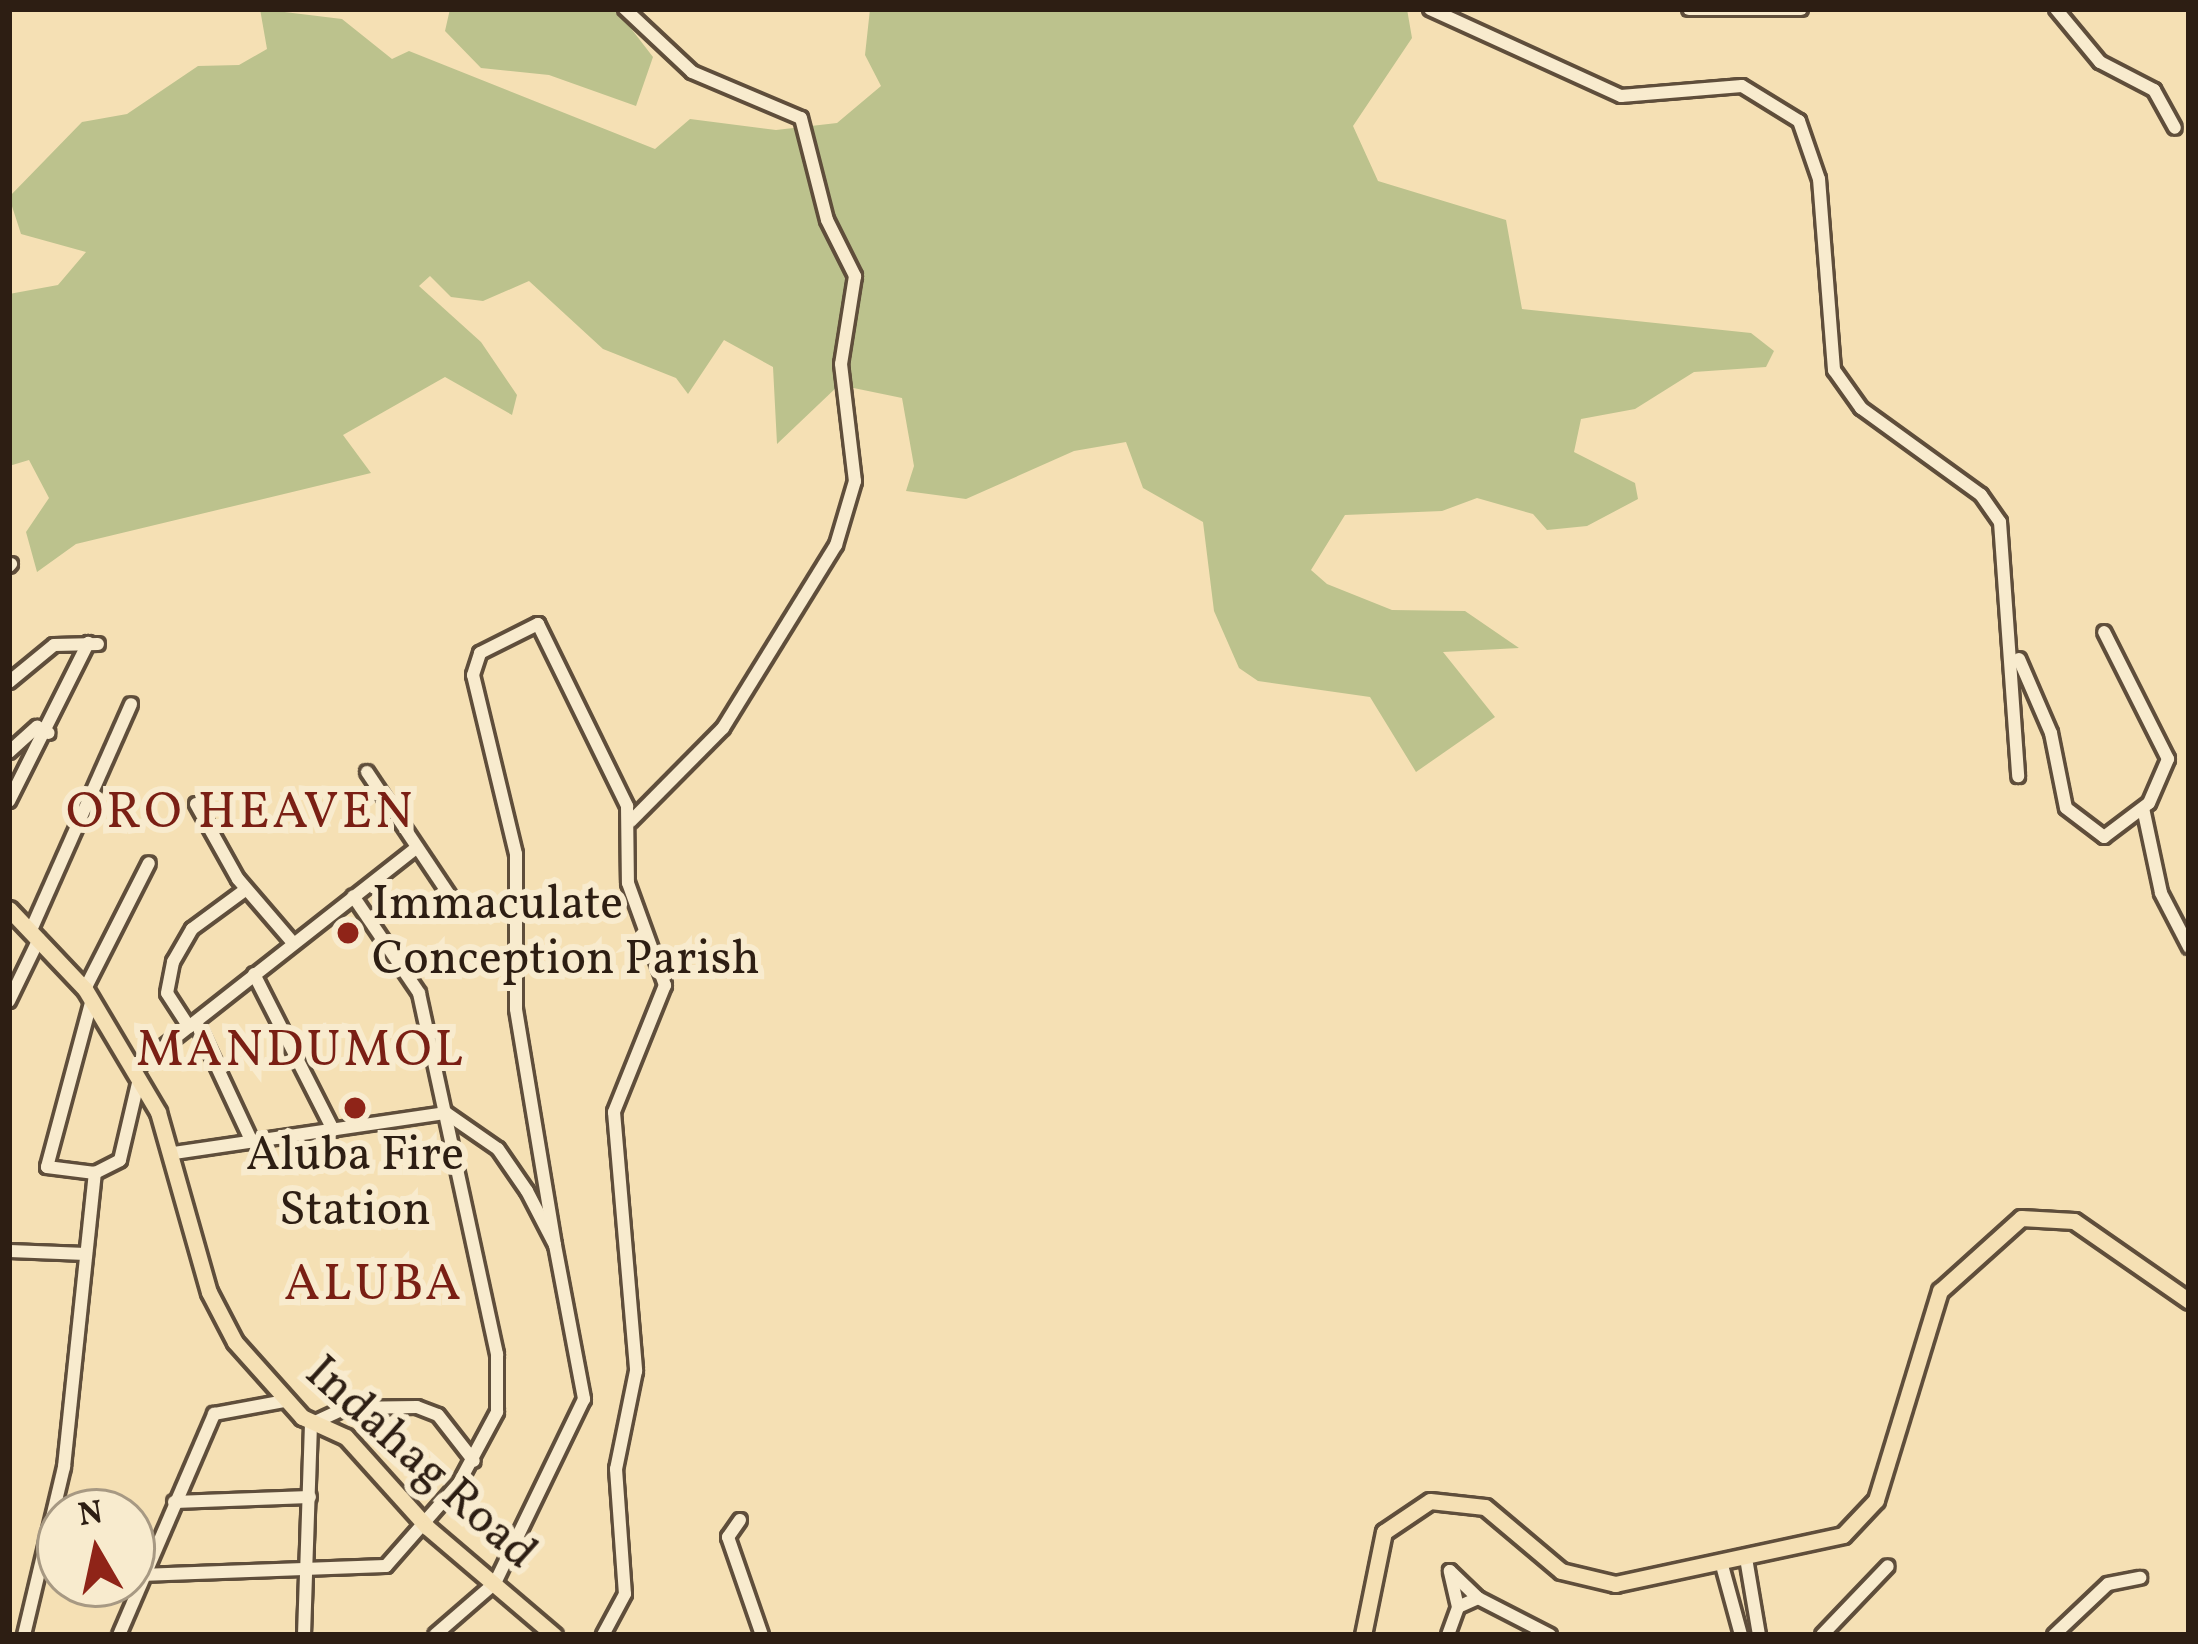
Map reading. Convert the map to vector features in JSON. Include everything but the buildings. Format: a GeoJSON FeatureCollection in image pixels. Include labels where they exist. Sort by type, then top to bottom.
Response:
{"type":"FeatureCollection","features":[{"type":"Feature","properties":{"kind":"main road","name":"Indahag Road"},"geometry":{"type":"LineString","coordinates":[[9,909],[88,994],[137,1074],[174,1153],[220,1318],[286,1401],[311,1424],[346,1437],[428,1527],[554,1635]]}},
{"type":"Feature","properties":{"kind":"main road"},"geometry":{"type":"LineString","coordinates":[[1363,1635],[1384,1532],[1430,1501],[1485,1507],[1586,1581],[1723,1569],[1826,1545],[1867,1514],[1940,1291],[2020,1218],[2074,1221],[2189,1301]]}},
{"type":"Feature","properties":{"kind":"street"},"geometry":{"type":"LineString","coordinates":[[625,9],[692,72],[801,118],[826,220],[855,276],[841,364],[855,481],[836,545],[723,728],[631,821]]}},
{"type":"Feature","properties":{"kind":"street"},"geometry":{"type":"LineString","coordinates":[[1430,9],[1621,96],[1742,86],[1799,122],[1819,179],[1834,370],[1861,408],[1991,507],[2018,658],[2018,776]]}},
{"type":"Feature","properties":{"kind":"street"},"geometry":{"type":"LineString","coordinates":[[1689,9],[1802,9]]}},
{"type":"Feature","properties":{"kind":"street"},"geometry":{"type":"LineString","coordinates":[[2056,9],[2100,62],[2154,90],[2175,128]]}},
{"type":"Feature","properties":{"kind":"street"},"geometry":{"type":"LineString","coordinates":[[436,1635],[495,1583],[539,1511],[587,1385],[555,1245],[516,1009],[516,854],[475,691],[480,652],[538,624],[631,821],[628,883],[665,985],[614,1112],[637,1371],[616,1469],[625,1594],[603,1635]]}},
{"type":"Feature","properties":{"kind":"street"},"geometry":{"type":"LineString","coordinates":[[2018,658],[2082,830],[2104,837],[2143,808],[2168,759],[2104,632]]}},
{"type":"Feature","properties":{"kind":"street"},"geometry":{"type":"LineString","coordinates":[[9,682],[54,645],[93,643],[9,801]]}},
{"type":"Feature","properties":{"kind":"street"},"geometry":{"type":"LineString","coordinates":[[9,1001],[131,704]]}},
{"type":"Feature","properties":{"kind":"street"},"geometry":{"type":"LineString","coordinates":[[9,752],[34,729],[49,733]]}},
{"type":"Feature","properties":{"kind":"street"},"geometry":{"type":"LineString","coordinates":[[367,772],[460,911]]}},
{"type":"Feature","properties":{"kind":"street"},"geometry":{"type":"LineString","coordinates":[[196,804],[245,890],[293,943]]}},
{"type":"Feature","properties":{"kind":"street"},"geometry":{"type":"LineString","coordinates":[[2143,808],[2161,893],[2189,947]]}},
{"type":"Feature","properties":{"kind":"street"},"geometry":{"type":"LineString","coordinates":[[149,863],[88,994],[45,1162],[95,1173],[123,1155],[137,1074],[192,1024],[417,847]]}},
{"type":"Feature","properties":{"kind":"street"},"geometry":{"type":"LineString","coordinates":[[245,890],[192,929],[173,962],[167,993],[192,1024],[252,1142]]}},
{"type":"Feature","properties":{"kind":"street"},"geometry":{"type":"LineString","coordinates":[[156,1574],[306,1567],[376,1570],[428,1527],[474,1461],[501,1377],[417,985],[352,896]]}},
{"type":"Feature","properties":{"kind":"street"},"geometry":{"type":"LineString","coordinates":[[254,974],[333,1130]]}},
{"type":"Feature","properties":{"kind":"street"},"geometry":{"type":"LineString","coordinates":[[174,1153],[446,1113],[514,1167],[555,1245]]}},
{"type":"Feature","properties":{"kind":"street"},"geometry":{"type":"LineString","coordinates":[[24,1635],[67,1448],[95,1173]]}},
{"type":"Feature","properties":{"kind":"street"},"geometry":{"type":"LineString","coordinates":[[9,1251],[86,1253]]}},
{"type":"Feature","properties":{"kind":"street"},"geometry":{"type":"LineString","coordinates":[[156,1541],[214,1414],[286,1401]]}},
{"type":"Feature","properties":{"kind":"street"},"geometry":{"type":"LineString","coordinates":[[304,1635],[311,1424],[345,1408],[417,1407],[438,1415],[474,1461]]}},
{"type":"Feature","properties":{"kind":"street"},"geometry":{"type":"LineString","coordinates":[[174,1502],[310,1497]]}},
{"type":"Feature","properties":{"kind":"street"},"geometry":{"type":"LineString","coordinates":[[740,1520],[728,1537],[762,1635]]}},
{"type":"Feature","properties":{"kind":"street"},"geometry":{"type":"LineString","coordinates":[[1747,1564],[1759,1635]]}},
{"type":"Feature","properties":{"kind":"street"},"geometry":{"type":"LineString","coordinates":[[1822,1635],[1888,1567]]}},
{"type":"Feature","properties":{"kind":"street"},"geometry":{"type":"LineString","coordinates":[[1723,1569],[1741,1635]]}},
{"type":"Feature","properties":{"kind":"street"},"geometry":{"type":"LineString","coordinates":[[1448,1635],[1458,1607],[1450,1571],[1478,1598],[1550,1635]]}},
{"type":"Feature","properties":{"kind":"street"},"geometry":{"type":"LineString","coordinates":[[2054,1635],[2108,1584],[2140,1578]]}},
{"type":"Feature","properties":{"kind":"street"},"geometry":{"type":"LineString","coordinates":[[1458,1607],[1478,1598]]}},
{"type":"Feature","properties":{"kind":"street"},"geometry":{"type":"LineString","coordinates":[[1736,1611],[1754,1608]]}},
{"type":"Feature","properties":{"kind":"green space"},"geometry":{"type":"Polygon","coordinates":[[[260,9],[342,19],[392,59],[409,51],[655,149],[690,119],[776,130],[837,123],[881,86],[865,55],[870,9],[1407,9],[1412,38],[1353,126],[1378,181],[1506,220],[1522,309],[1751,333],[1774,351],[1766,367],[1694,372],[1635,409],[1581,419],[1574,452],[1635,483],[1638,499],[1587,526],[1547,530],[1533,514],[1477,498],[1442,511],[1345,515],[1311,570],[1327,584],[1392,610],[1465,611],[1519,648],[1443,652],[1495,717],[1416,772],[1370,697],[1258,681],[1239,668],[1214,611],[1203,522],[1143,488],[1126,442],[1074,451],[966,499],[906,491],[914,466],[902,398],[839,385],[777,444],[773,367],[724,340],[688,394],[676,378],[603,349],[529,281],[483,301],[451,297],[430,276],[419,286],[481,342],[517,395],[512,415],[445,377],[343,435],[371,473],[76,544],[37,572],[26,532],[49,498],[29,460],[9,466],[9,294],[58,285],[86,252],[21,234],[9,197],[82,122],[127,114],[198,66],[239,65],[267,49],[260,9]]]}},
{"type":"Feature","properties":{"kind":"green space"},"geometry":{"type":"Polygon","coordinates":[[[450,9],[616,9],[653,57],[636,106],[549,75],[481,68],[445,31],[450,9]]]}},
{"type":"Feature","properties":{"kind":"place","name":"Immaculate Conception Parish"},"geometry":{"type":"Point","coordinates":[348,933]}},
{"type":"Feature","properties":{"kind":"place","name":"Aluba Fire Station"},"geometry":{"type":"Point","coordinates":[355,1108]}},
{"type":"Feature","properties":{"kind":"district","name":"ORO HEAVEN"},"geometry":{"type":"Point","coordinates":[241,814]}},
{"type":"Feature","properties":{"kind":"district","name":"MANDUMOL"},"geometry":{"type":"Point","coordinates":[301,1052]}},
{"type":"Feature","properties":{"kind":"district","name":"ALUBA"},"geometry":{"type":"Point","coordinates":[374,1286]}}]}
